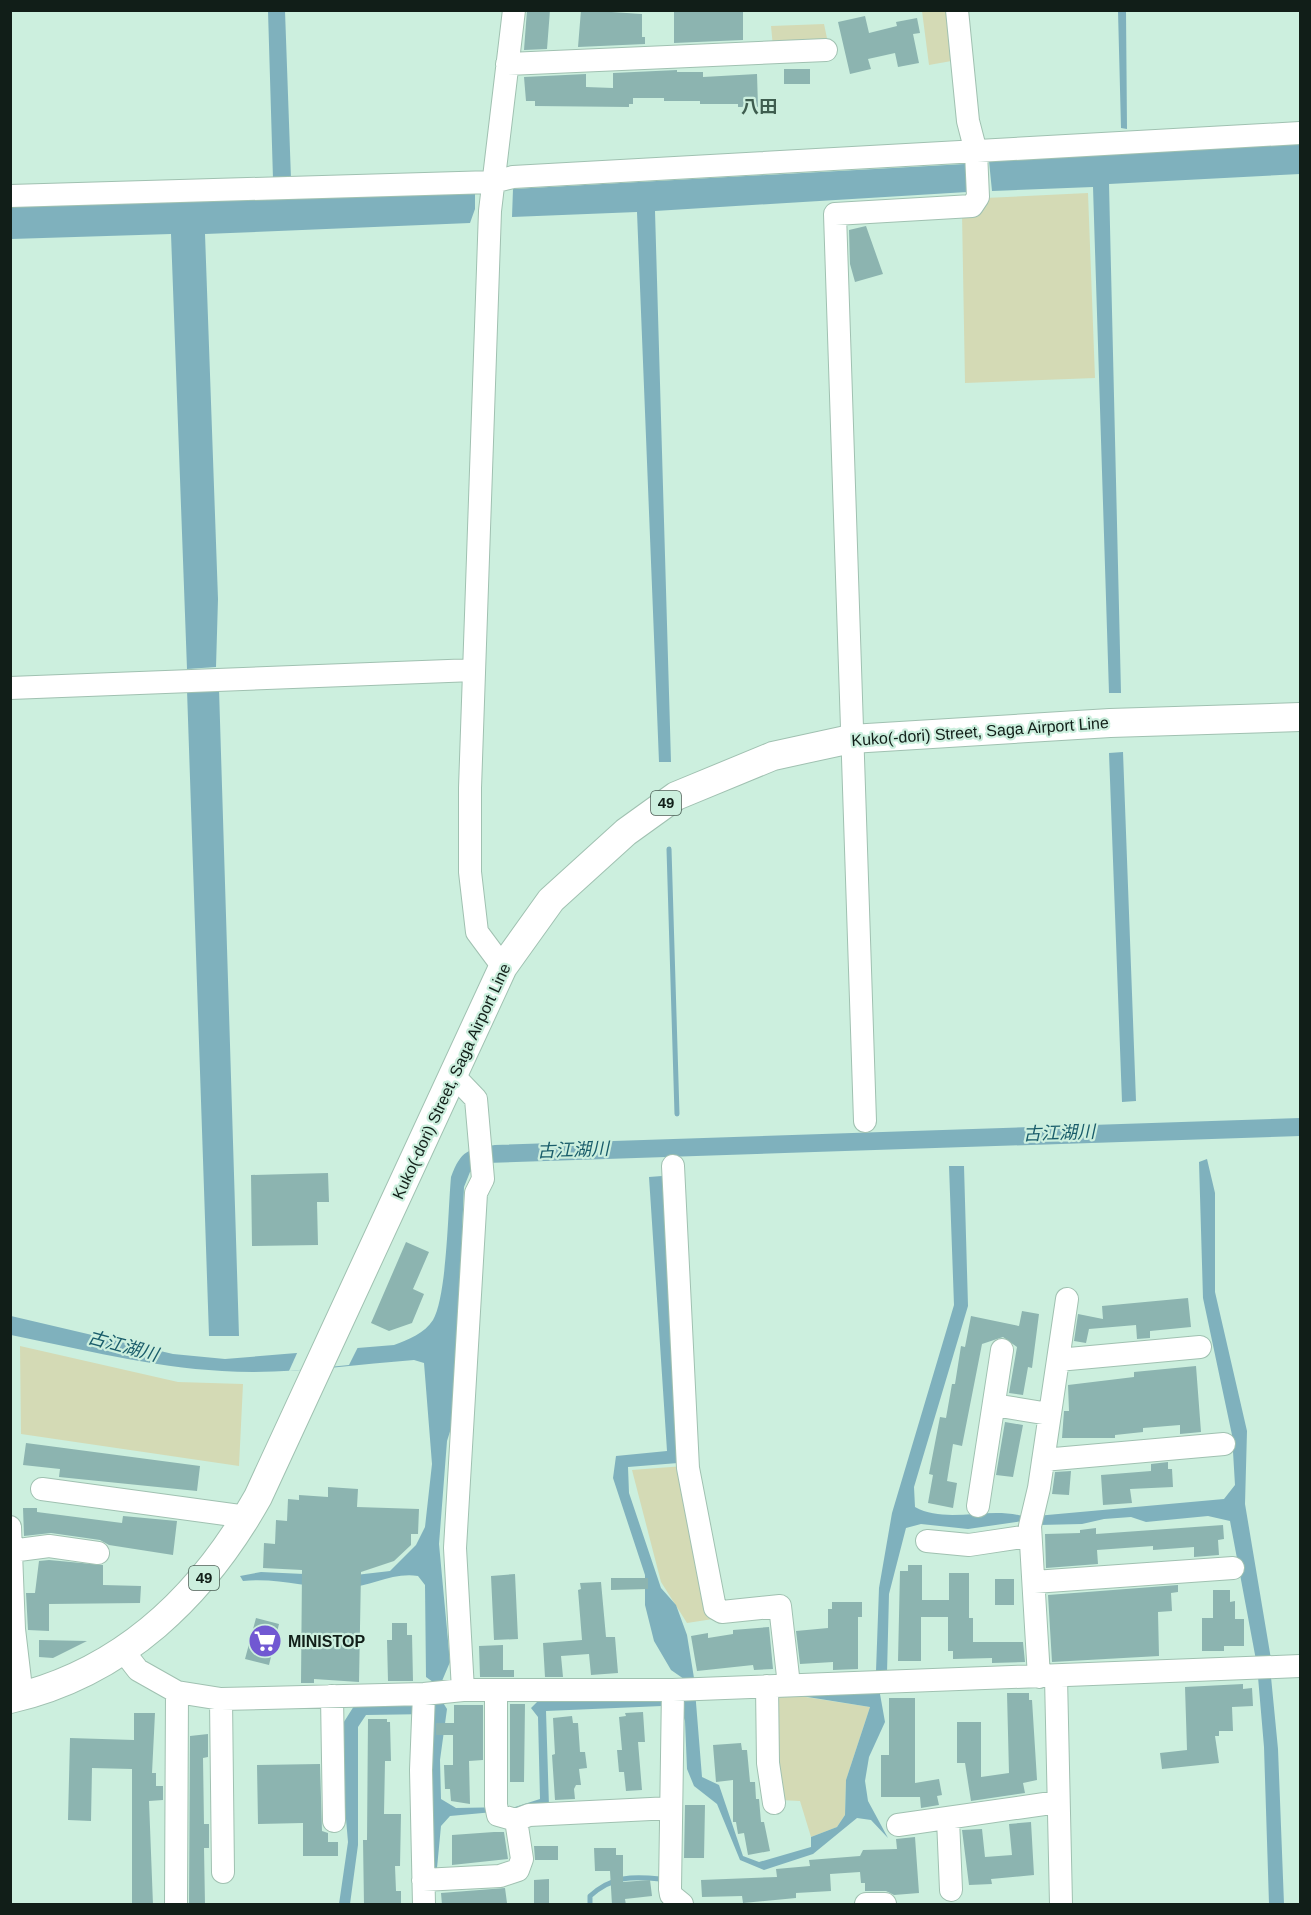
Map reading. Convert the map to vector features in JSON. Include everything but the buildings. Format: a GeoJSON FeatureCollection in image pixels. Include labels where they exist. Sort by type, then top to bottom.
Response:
{"type":"FeatureCollection","features":[{"type":"Feature","properties":{"kind":"main road","name":"Kuko(-dori) Street, Saga Airport Line"},"geometry":{"type":"LineString","coordinates":[[16,1698],[94,1669],[124,1652],[163,1622],[195,1588],[247,1517],[503,967],[551,900],[626,832],[676,796],[773,756],[851,739],[1110,723],[1300,717]]}},
{"type":"Feature","properties":{"kind":"street"},"geometry":{"type":"LineString","coordinates":[[503,967],[477,932],[470,872],[474,670],[493,182],[514,10]]}},
{"type":"Feature","properties":{"kind":"street"},"geometry":{"type":"LineString","coordinates":[[866,1121],[851,739],[835,214],[972,206],[978,197],[976,152],[968,120],[957,10]]}},
{"type":"Feature","properties":{"kind":"street"},"geometry":{"type":"LineString","coordinates":[[507,64],[826,50]]}},
{"type":"Feature","properties":{"kind":"street"},"geometry":{"type":"LineString","coordinates":[[10,196],[493,182],[513,177],[1300,133]]}},
{"type":"Feature","properties":{"kind":"street"},"geometry":{"type":"LineString","coordinates":[[10,688],[474,670]]}},
{"type":"Feature","properties":{"kind":"street"},"geometry":{"type":"LineString","coordinates":[[424,1905],[430,1879],[421,1770],[435,1698],[455,1548],[476,1194],[483,1179],[476,1099],[453,1075]]}},
{"type":"Feature","properties":{"kind":"street"},"geometry":{"type":"LineString","coordinates":[[673,1166],[688,1468],[715,1608],[722,1612],[780,1606],[778,1686],[768,1763],[774,1803]]}},
{"type":"Feature","properties":{"kind":"street"},"geometry":{"type":"LineString","coordinates":[[1061,1905],[1058,1802],[1030,1525],[1039,1488],[1067,1299]]}},
{"type":"Feature","properties":{"kind":"street"},"geometry":{"type":"LineString","coordinates":[[1058,1360],[1200,1347]]}},
{"type":"Feature","properties":{"kind":"street"},"geometry":{"type":"LineString","coordinates":[[978,1506],[1002,1350]]}},
{"type":"Feature","properties":{"kind":"street"},"geometry":{"type":"LineString","coordinates":[[994,1405],[1049,1414]]}},
{"type":"Feature","properties":{"kind":"street"},"geometry":{"type":"LineString","coordinates":[[1043,1460],[1224,1444]]}},
{"type":"Feature","properties":{"kind":"street"},"geometry":{"type":"LineString","coordinates":[[42,1490],[247,1517]]}},
{"type":"Feature","properties":{"kind":"street"},"geometry":{"type":"LineString","coordinates":[[927,1541],[969,1545],[1030,1525]]}},
{"type":"Feature","properties":{"kind":"street"},"geometry":{"type":"LineString","coordinates":[[10,1527],[16,1698]]}},
{"type":"Feature","properties":{"kind":"street"},"geometry":{"type":"LineString","coordinates":[[11,1551],[49,1546],[98,1553]]}},
{"type":"Feature","properties":{"kind":"street"},"geometry":{"type":"LineString","coordinates":[[1034,1582],[1233,1568]]}},
{"type":"Feature","properties":{"kind":"street"},"geometry":{"type":"LineString","coordinates":[[124,1652],[138,1670],[177,1692],[221,1699],[332,1696],[435,1698],[496,1690],[680,1695],[778,1686],[1300,1666]]}},
{"type":"Feature","properties":{"kind":"street"},"geometry":{"type":"LineString","coordinates":[[430,1879],[500,1876],[518,1870],[522,1859],[503,1813],[496,1690]]}},
{"type":"Feature","properties":{"kind":"street"},"geometry":{"type":"LineString","coordinates":[[176,1905],[177,1692]]}},
{"type":"Feature","properties":{"kind":"street"},"geometry":{"type":"LineString","coordinates":[[680,1695],[671,1808],[670,1895],[682,1905]]}},
{"type":"Feature","properties":{"kind":"street"},"geometry":{"type":"LineString","coordinates":[[332,1696],[334,1821]]}},
{"type":"Feature","properties":{"kind":"street"},"geometry":{"type":"LineString","coordinates":[[221,1699],[223,1872]]}},
{"type":"Feature","properties":{"kind":"street"},"geometry":{"type":"LineString","coordinates":[[898,1825],[1058,1802]]}},
{"type":"Feature","properties":{"kind":"street"},"geometry":{"type":"LineString","coordinates":[[503,1813],[529,1815],[671,1808]]}},
{"type":"Feature","properties":{"kind":"street"},"geometry":{"type":"LineString","coordinates":[[948,1819],[951,1890]]}},
{"type":"Feature","properties":{"kind":"street"},"geometry":{"type":"LineString","coordinates":[[866,1905],[885,1905]]}},
{"type":"Feature","properties":{"kind":"green space"},"geometry":{"type":"Polygon","coordinates":[[[922,11],[952,11],[957,60],[929,65],[922,11]]]}},
{"type":"Feature","properties":{"kind":"green space"},"geometry":{"type":"Polygon","coordinates":[[[824,24],[828,43],[773,47],[771,26],[824,24]]]}},
{"type":"Feature","properties":{"kind":"green space"},"geometry":{"type":"Polygon","coordinates":[[[1088,193],[1095,378],[965,383],[962,213],[983,211],[985,198],[1088,193]]]}},
{"type":"Feature","properties":{"kind":"green space"},"geometry":{"type":"Polygon","coordinates":[[[20,1346],[178,1382],[243,1384],[239,1466],[21,1434],[20,1346]]]}},
{"type":"Feature","properties":{"kind":"green space"},"geometry":{"type":"Polygon","coordinates":[[[684,1466],[713,1619],[687,1623],[661,1582],[632,1470],[684,1466]]]}},
{"type":"Feature","properties":{"kind":"green space"},"geometry":{"type":"Polygon","coordinates":[[[773,1692],[870,1707],[846,1780],[845,1815],[837,1827],[811,1837],[800,1801],[780,1800],[773,1692]]]}},
{"type":"Feature","properties":{"kind":"water"},"geometry":{"type":"Polygon","coordinates":[[[268,11],[285,11],[291,179],[273,179],[268,11]]]}},
{"type":"Feature","properties":{"kind":"water"},"geometry":{"type":"Polygon","coordinates":[[[1118,11],[1126,11],[1127,129],[1121,128],[1118,11]]]}},
{"type":"Feature","properties":{"kind":"water"},"geometry":{"type":"Polygon","coordinates":[[[1300,143],[1300,174],[1109,184],[1121,693],[1109,693],[1093,187],[992,191],[989,161],[1300,143]]]}},
{"type":"Feature","properties":{"kind":"water"},"geometry":{"type":"Polygon","coordinates":[[[965,164],[967,192],[655,211],[671,762],[659,762],[637,212],[512,217],[513,189],[965,164]]]}},
{"type":"Feature","properties":{"kind":"water"},"geometry":{"type":"Polygon","coordinates":[[[475,190],[475,209],[470,223],[205,234],[218,599],[216,667],[187,669],[171,234],[11,239],[10,207],[475,190]]]}},
{"type":"Feature","properties":{"kind":"water"},"geometry":{"type":"Polygon","coordinates":[[[219,689],[239,1336],[209,1336],[187,690],[219,689]]]}},
{"type":"Feature","properties":{"kind":"water"},"geometry":{"type":"Polygon","coordinates":[[[1123,752],[1136,1101],[1122,1102],[1109,753],[1123,752]]]}},
{"type":"Feature","properties":{"kind":"water","name":"古江湖川"},"geometry":{"type":"Polygon","coordinates":[[[1300,1118],[1300,1136],[486,1163],[470,1172],[464,1187],[454,1419],[447,1441],[439,1544],[450,1662],[442,1681],[442,1701],[447,1709],[440,1760],[441,1799],[456,1808],[515,1807],[540,1799],[538,1717],[531,1708],[540,1699],[684,1679],[671,1670],[654,1641],[645,1605],[645,1575],[613,1478],[616,1456],[667,1451],[649,1177],[662,1176],[678,1463],[628,1467],[629,1493],[661,1588],[676,1605],[687,1635],[694,1678],[702,1777],[719,1785],[743,1856],[759,1862],[811,1847],[811,1837],[837,1827],[845,1815],[846,1780],[870,1707],[789,1694],[880,1694],[885,1722],[869,1757],[865,1781],[868,1801],[888,1838],[871,1820],[857,1818],[813,1854],[764,1870],[740,1860],[717,1804],[694,1786],[687,1769],[685,1721],[681,1709],[662,1706],[546,1711],[549,1807],[450,1816],[441,1826],[437,1868],[434,1871],[431,1714],[366,1715],[358,1727],[358,1845],[350,1904],[339,1904],[348,1842],[340,1749],[342,1725],[354,1706],[433,1682],[426,1677],[425,1585],[418,1576],[408,1575],[345,1588],[256,1580],[243,1581],[240,1576],[261,1572],[347,1576],[390,1571],[416,1545],[425,1527],[432,1464],[424,1363],[414,1360],[294,1371],[222,1371],[142,1362],[11,1335],[11,1316],[173,1354],[225,1359],[394,1345],[421,1332],[433,1320],[438,1308],[444,1273],[451,1177],[462,1156],[486,1146],[1300,1118]]]}},
{"type":"Feature","properties":{"kind":"water"},"geometry":{"type":"Polygon","coordinates":[[[1207,1159],[1215,1193],[1215,1292],[1247,1431],[1245,1504],[1271,1659],[1256,1660],[1230,1521],[1208,1516],[1146,1522],[1131,1517],[1104,1519],[1082,1524],[1039,1525],[1023,1521],[968,1529],[921,1524],[906,1528],[889,1594],[887,1673],[876,1671],[879,1588],[892,1513],[954,1305],[949,1166],[964,1166],[968,1306],[914,1487],[915,1507],[941,1514],[998,1513],[1025,1517],[1224,1499],[1235,1485],[1232,1435],[1203,1298],[1199,1162],[1207,1159]]]}},
{"type":"Feature","properties":{"kind":"water"},"geometry":{"type":"Polygon","coordinates":[[[1258,1677],[1271,1677],[1278,1749],[1284,1904],[1269,1904],[1264,1747],[1258,1677]]]}},
{"type":"Feature","properties":{"kind":"pier"},"geometry":{"type":"Polygon","coordinates":[[[358,1347],[349,1365],[289,1371],[298,1351],[358,1347]]]}},
{"type":"Feature","properties":{"kind":"waterway"},"geometry":{"type":"LineString","coordinates":[[669,849],[677,1114]]}},
{"type":"Feature","properties":{"kind":"waterway"},"geometry":{"type":"LineString","coordinates":[[590,1904],[590,1896],[606,1884],[615,1881],[641,1878],[660,1879],[661,1882]]}},
{"type":"Feature","properties":{"kind":"place","name":"MINISTOP"},"geometry":{"type":"Point","coordinates":[265,1641]}},
{"type":"Feature","properties":{"kind":"district","name":"八田"},"geometry":{"type":"Point","coordinates":[759,107]}}]}
